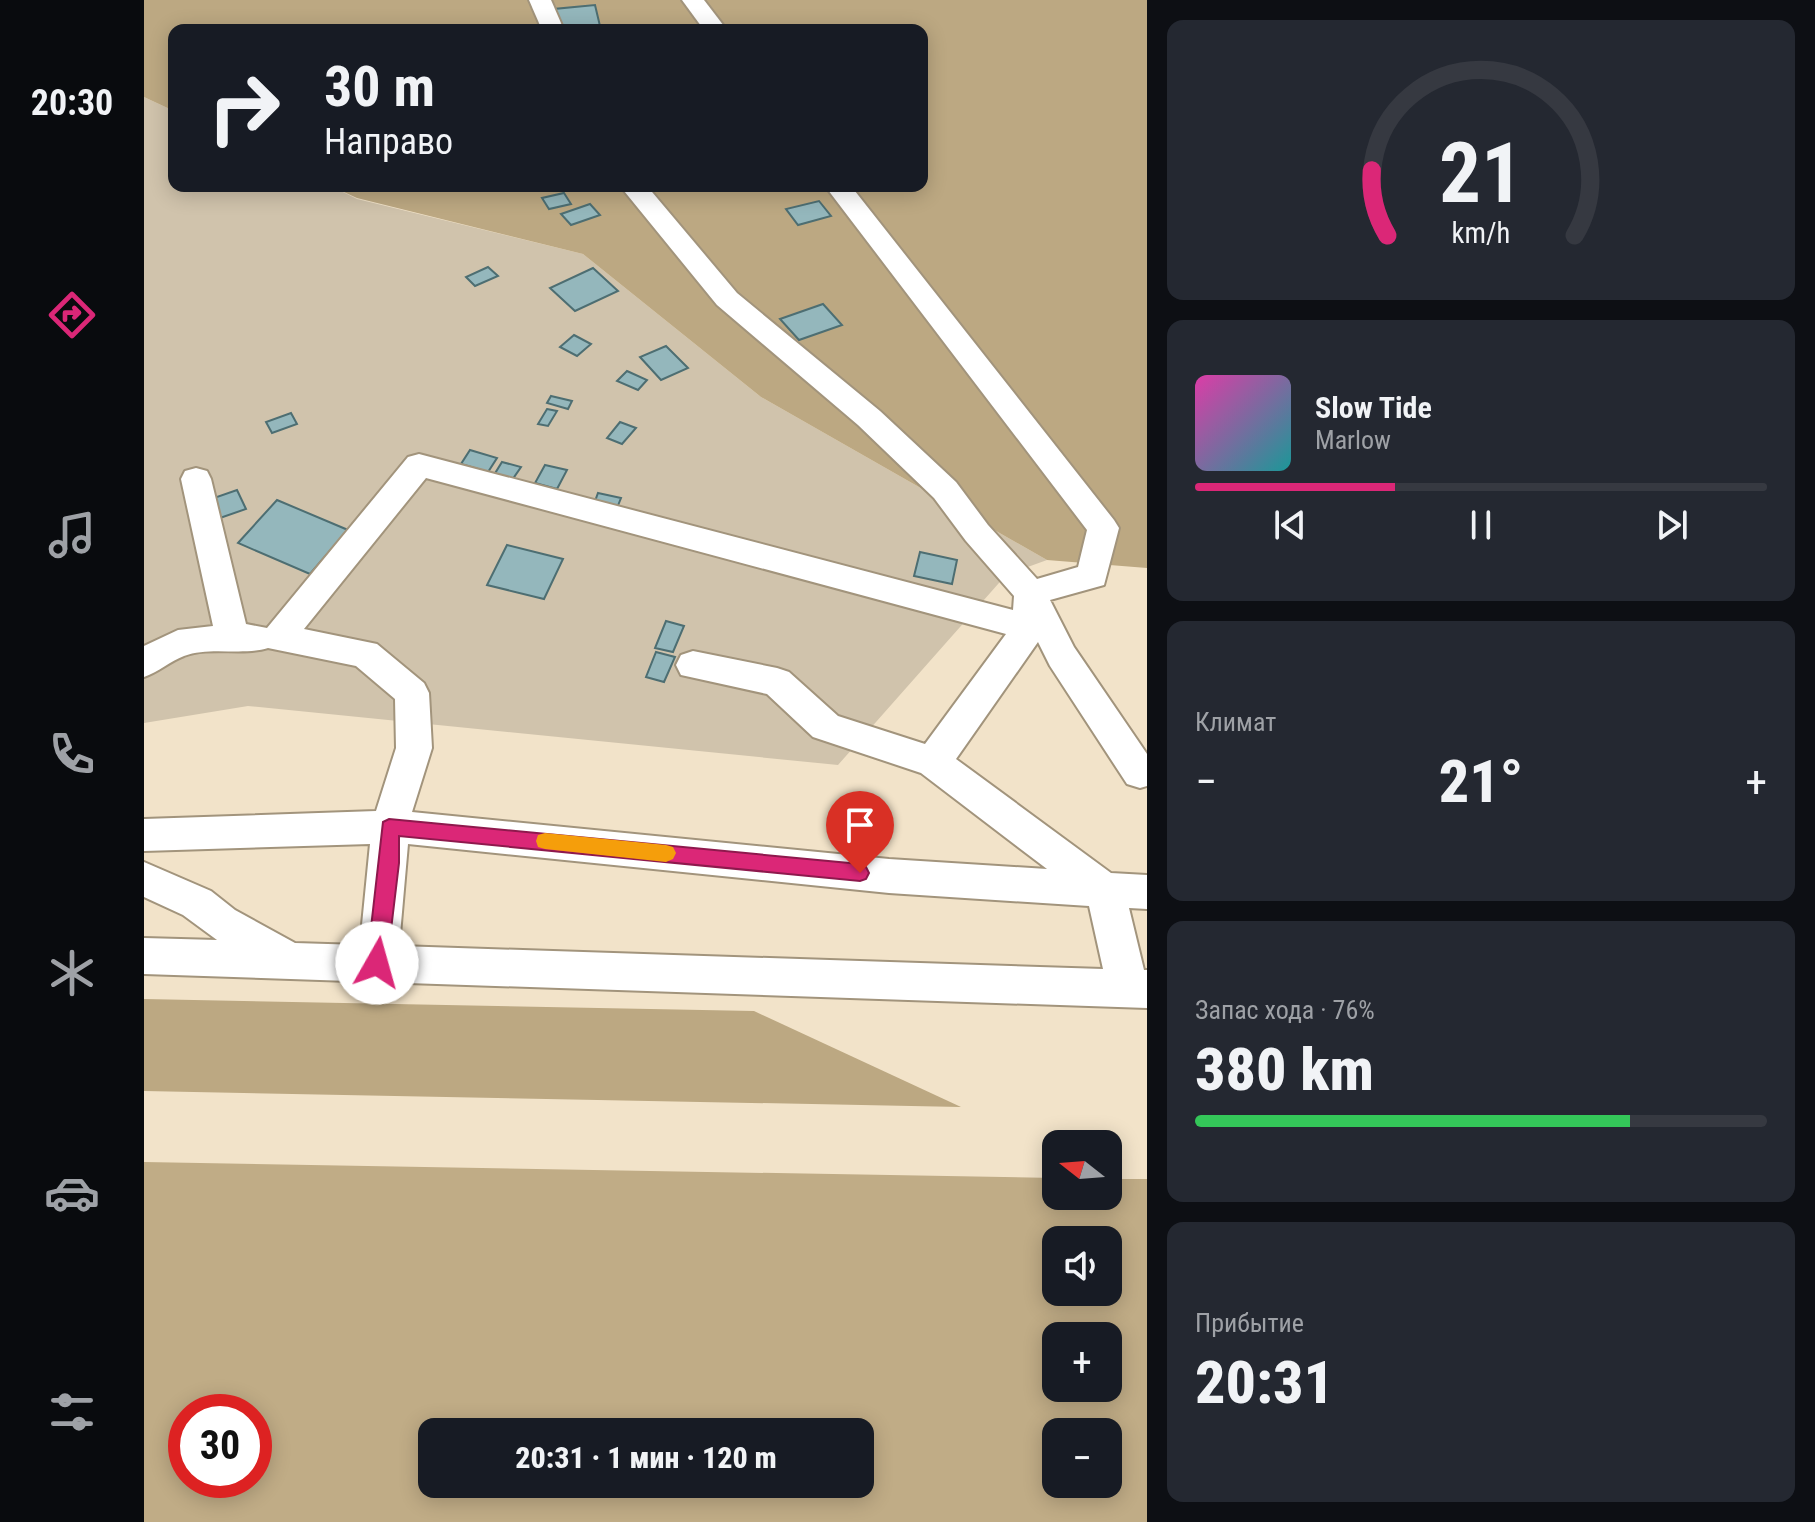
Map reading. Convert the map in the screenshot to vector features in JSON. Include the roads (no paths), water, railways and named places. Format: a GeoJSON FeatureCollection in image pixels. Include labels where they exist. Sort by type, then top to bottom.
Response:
{"type":"FeatureCollection","features":[{"type":"Feature","properties":{"kind":"street"},"geometry":{"type":"LineString","coordinates":[[540,0],[550,24]]}},
{"type":"Feature","properties":{"kind":"street"},"geometry":{"type":"LineString","coordinates":[[693,0],[711,24]]}},
{"type":"Feature","properties":{"kind":"street"},"geometry":{"type":"LineString","coordinates":[[638,192],[727,299],[869,418],[945,490],[977,533],[1030,593],[1062,656],[1140,773]]}},
{"type":"Feature","properties":{"kind":"street"},"geometry":{"type":"LineString","coordinates":[[843,192],[1103,528],[1092,576],[1030,593]]}},
{"type":"Feature","properties":{"kind":"street"},"geometry":{"type":"LineString","coordinates":[[278,638],[419,465],[1030,627]]}},
{"type":"Feature","properties":{"kind":"street"},"geometry":{"type":"LineString","coordinates":[[196,479],[232,637]]}},
{"type":"Feature","properties":{"kind":"street"},"geometry":{"type":"LineString","coordinates":[[933,762],[1030,627],[1030,593]]}},
{"type":"Feature","properties":{"kind":"street"},"geometry":{"type":"LineString","coordinates":[[144,663],[178,643],[232,637],[278,638],[365,654],[412,693],[414,748],[389,827],[389,863],[377,963]]}},
{"type":"Feature","properties":{"kind":"street"},"geometry":{"type":"LineString","coordinates":[[144,956],[1137,989],[1105,890],[933,762],[826,727],[777,682],[693,665]]}},
{"type":"Feature","properties":{"kind":"street"},"geometry":{"type":"LineString","coordinates":[[144,835],[389,827],[889,876],[1147,892]]}},
{"type":"Feature","properties":{"kind":"street"},"geometry":{"type":"LineString","coordinates":[[144,879],[197,903],[221,922],[290,960]]}}]}
